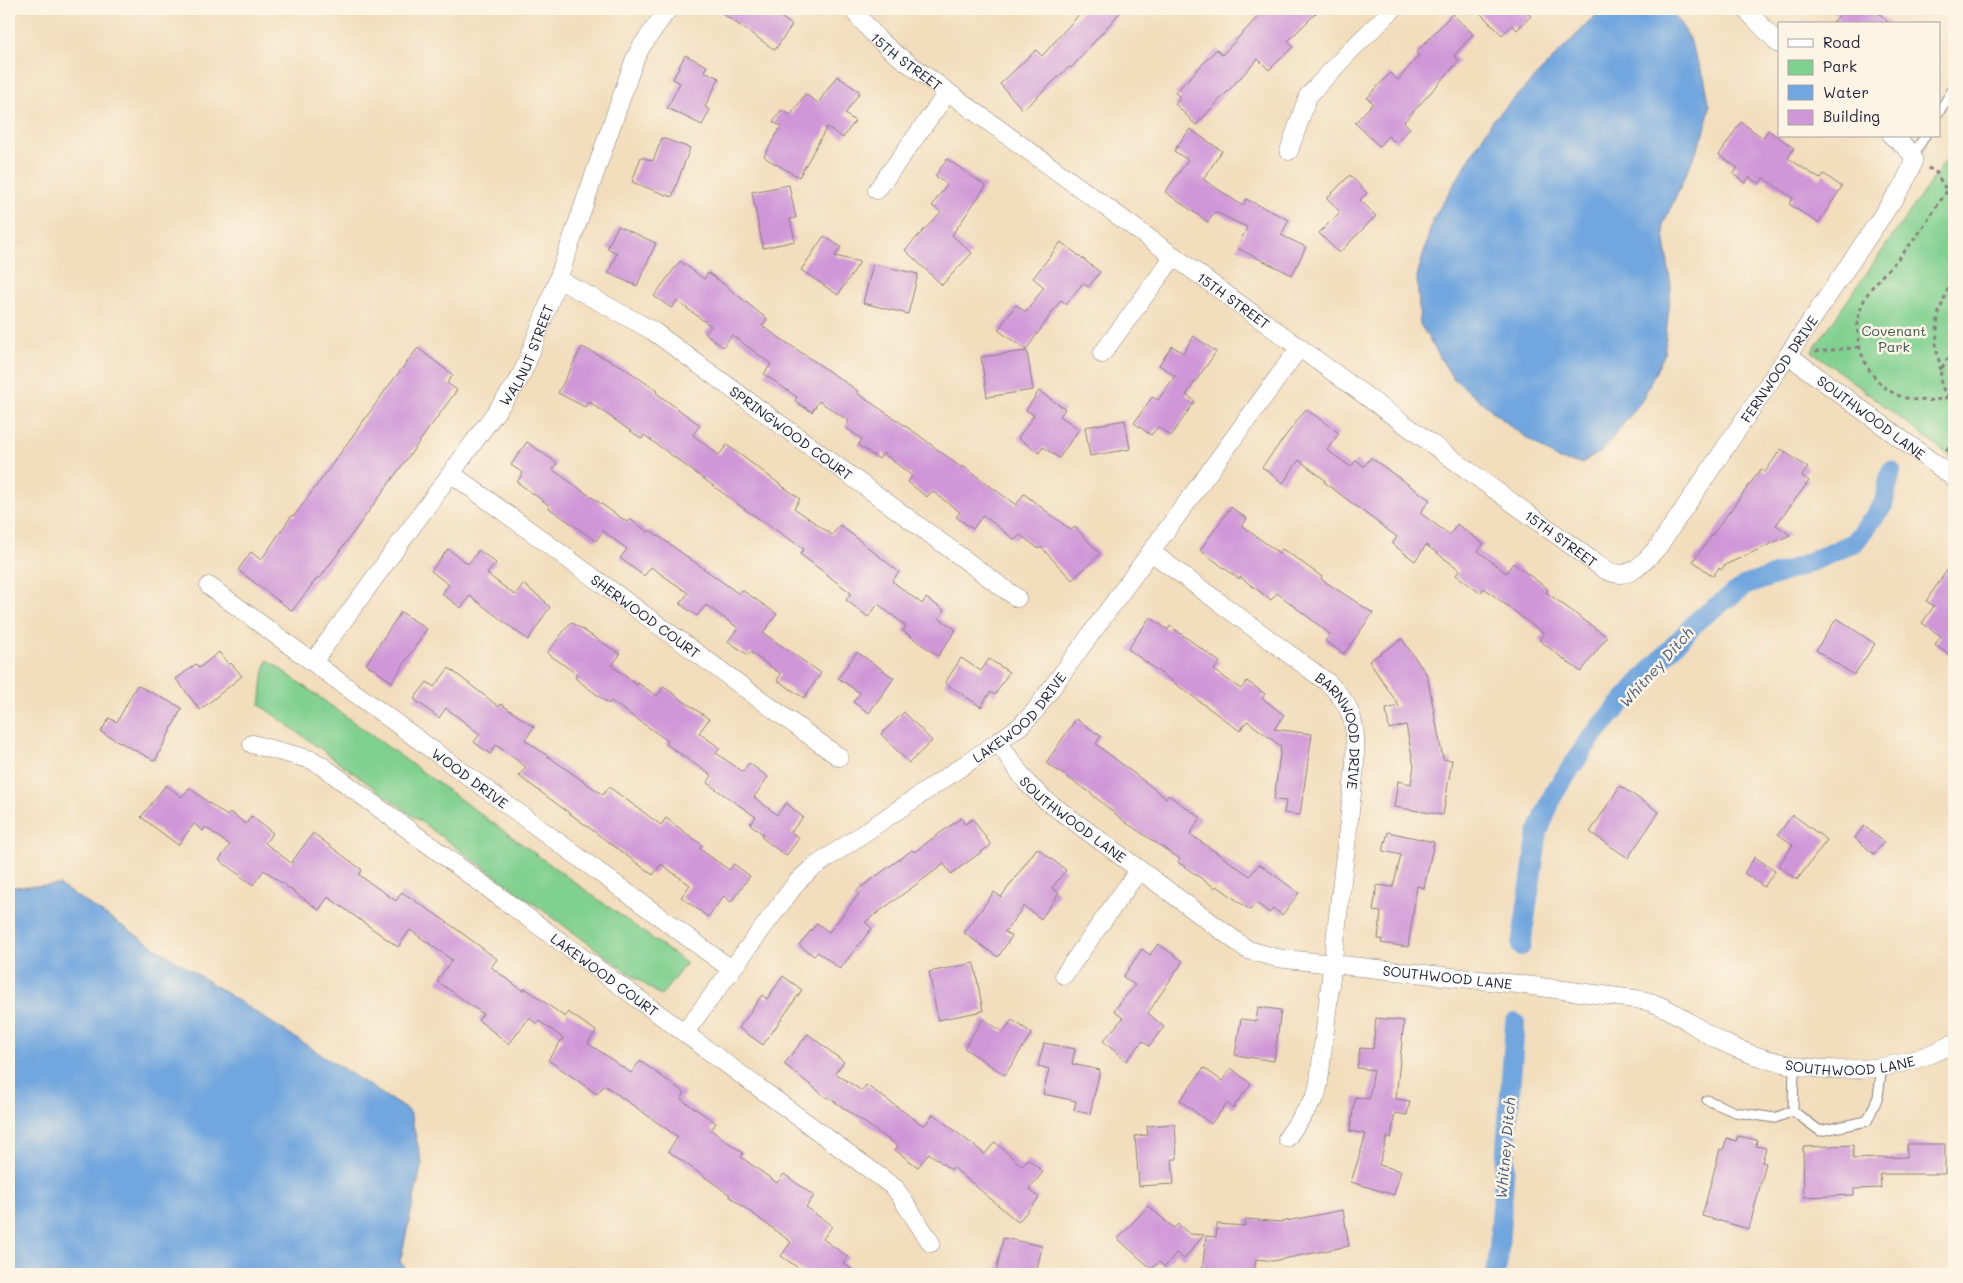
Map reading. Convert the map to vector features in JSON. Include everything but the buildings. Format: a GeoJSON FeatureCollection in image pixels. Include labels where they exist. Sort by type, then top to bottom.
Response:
{"type":"FeatureCollection","features":[{"type":"Feature","properties":{"kind":"street","name":"WALNUT STREET"},"geometry":{"type":"LineString","coordinates":[[313,662],[517,383],[525,367],[558,279],[634,61],[641,47],[668,9]]}},
{"type":"Feature","properties":{"kind":"street","name":"15TH STREET"},"geometry":{"type":"LineString","coordinates":[[852,9],[867,28],[888,47],[948,92],[1605,570],[1612,573],[1628,573]]}},
{"type":"Feature","properties":{"kind":"street"},"geometry":{"type":"LineString","coordinates":[[1289,151],[1308,96],[1393,9]]}},
{"type":"Feature","properties":{"kind":"street"},"geometry":{"type":"LineString","coordinates":[[1745,9],[1778,43]]}},
{"type":"Feature","properties":{"kind":"street"},"geometry":{"type":"LineString","coordinates":[[877,190],[948,92]]}},
{"type":"Feature","properties":{"kind":"street"},"geometry":{"type":"LineString","coordinates":[[1894,138],[1914,159]]}},
{"type":"Feature","properties":{"kind":"street","name":"FERNWOOD DRIVE"},"geometry":{"type":"LineString","coordinates":[[1628,573],[1639,567],[1658,547],[1903,185],[1914,159]]}},
{"type":"Feature","properties":{"kind":"street"},"geometry":{"type":"LineString","coordinates":[[1102,354],[1174,256]]}},
{"type":"Feature","properties":{"kind":"street","name":"SPRINGWOOD COURT"},"geometry":{"type":"LineString","coordinates":[[558,279],[653,331],[1017,598]]}},
{"type":"Feature","properties":{"kind":"street","name":"LAKEWOOD DRIVE"},"geometry":{"type":"LineString","coordinates":[[684,1032],[797,882],[827,859],[998,742],[1020,726],[1034,712],[1300,347]]}},
{"type":"Feature","properties":{"kind":"street","name":"SOUTHWOOD LANE"},"geometry":{"type":"LineString","coordinates":[[1788,355],[1954,478]]}},
{"type":"Feature","properties":{"kind":"street","name":"SHERWOOD COURT"},"geometry":{"type":"LineString","coordinates":[[452,474],[839,757]]}},
{"type":"Feature","properties":{"kind":"street","name":"BARNWOOD DRIVE"},"geometry":{"type":"LineString","coordinates":[[1151,552],[1335,689],[1351,713],[1356,733],[1355,767],[1316,1096],[1287,1138]]}},
{"type":"Feature","properties":{"kind":"street","name":"WOOD DRIVE"},"geometry":{"type":"LineString","coordinates":[[210,586],[732,969]]}},
{"type":"Feature","properties":{"kind":"street","name":"SOUTHWOOD LANE"},"geometry":{"type":"LineString","coordinates":[[998,742],[1026,783],[1038,794],[1248,950],[1277,958],[1332,965],[1517,984],[1642,1000],[1661,1005],[1723,1043],[1751,1054],[1794,1066],[1838,1070],[1882,1066],[1916,1058],[1954,1043]]}},
{"type":"Feature","properties":{"kind":"street","name":"LAKEWOOD COURT"},"geometry":{"type":"LineString","coordinates":[[252,744],[312,760],[322,766],[895,1188],[931,1242]]}},
{"type":"Feature","properties":{"kind":"street"},"geometry":{"type":"LineString","coordinates":[[1064,975],[1140,870]]}},
{"type":"Feature","properties":{"kind":"lane"},"geometry":{"type":"LineString","coordinates":[[1940,110],[1954,87]]}},
{"type":"Feature","properties":{"kind":"lane"},"geometry":{"type":"LineString","coordinates":[[1914,159],[1924,138]]}},
{"type":"Feature","properties":{"kind":"lane"},"geometry":{"type":"LineString","coordinates":[[1793,1112],[1794,1066]]}},
{"type":"Feature","properties":{"kind":"lane"},"geometry":{"type":"LineString","coordinates":[[1793,1112],[1820,1131],[1867,1121],[1878,1097],[1882,1066]]}},
{"type":"Feature","properties":{"kind":"lane"},"geometry":{"type":"LineString","coordinates":[[1707,1100],[1735,1112],[1775,1118],[1793,1112]]}},
{"type":"Feature","properties":{"kind":"path"},"geometry":{"type":"LineString","coordinates":[[1914,159],[1935,171],[1954,203]]}},
{"type":"Feature","properties":{"kind":"path"},"geometry":{"type":"LineString","coordinates":[[1947,191],[1908,246],[1870,290],[1862,306],[1857,335],[1864,361],[1872,375],[1883,386],[1901,396],[1919,401],[1938,401],[1949,397]]}},
{"type":"Feature","properties":{"kind":"path"},"geometry":{"type":"LineString","coordinates":[[1954,272],[1938,315],[1936,347],[1941,370],[1941,385],[1954,401]]}},
{"type":"Feature","properties":{"kind":"path"},"geometry":{"type":"LineString","coordinates":[[1788,355],[1859,346]]}},
{"type":"Feature","properties":{"kind":"path"},"geometry":{"type":"LineString","coordinates":[[1941,370],[1947,358],[1954,352]]}},
{"type":"Feature","properties":{"kind":"green space","name":"Covenant Park"},"geometry":{"type":"Polygon","coordinates":[[[1946,160],[1954,167],[1954,459],[1812,351],[1946,160]]]}},
{"type":"Feature","properties":{"kind":"green space"},"geometry":{"type":"Polygon","coordinates":[[[268,660],[686,963],[661,996],[260,705],[263,676],[268,660]]]}},
{"type":"Feature","properties":{"kind":"water"},"geometry":{"type":"Polygon","coordinates":[[[1602,9],[1670,9],[1686,32],[1704,77],[1710,107],[1704,134],[1663,225],[1671,287],[1664,355],[1641,402],[1601,452],[1581,463],[1559,460],[1514,429],[1452,377],[1420,324],[1417,277],[1433,219],[1493,120],[1602,9]]]}},
{"type":"Feature","properties":{"kind":"water"},"geometry":{"type":"Polygon","coordinates":[[[59,885],[410,1112],[422,1163],[400,1262],[411,1274],[9,1274],[9,887],[59,885]]]}},
{"type":"Feature","properties":{"kind":"water"},"geometry":{"type":"Polygon","coordinates":[[[569,1267],[594,1274],[551,1274],[569,1267]]]}},
{"type":"Feature","properties":{"kind":"waterway","name":"Whitney Ditch"},"geometry":{"type":"LineString","coordinates":[[1521,946],[1538,832],[1554,793],[1591,738],[1699,619],[1744,586],[1801,566],[1854,543],[1883,505],[1891,471]]}},
{"type":"Feature","properties":{"kind":"waterway","name":"Whitney Ditch"},"geometry":{"type":"LineString","coordinates":[[1495,1274],[1498,1261],[1515,1023]]}}]}
